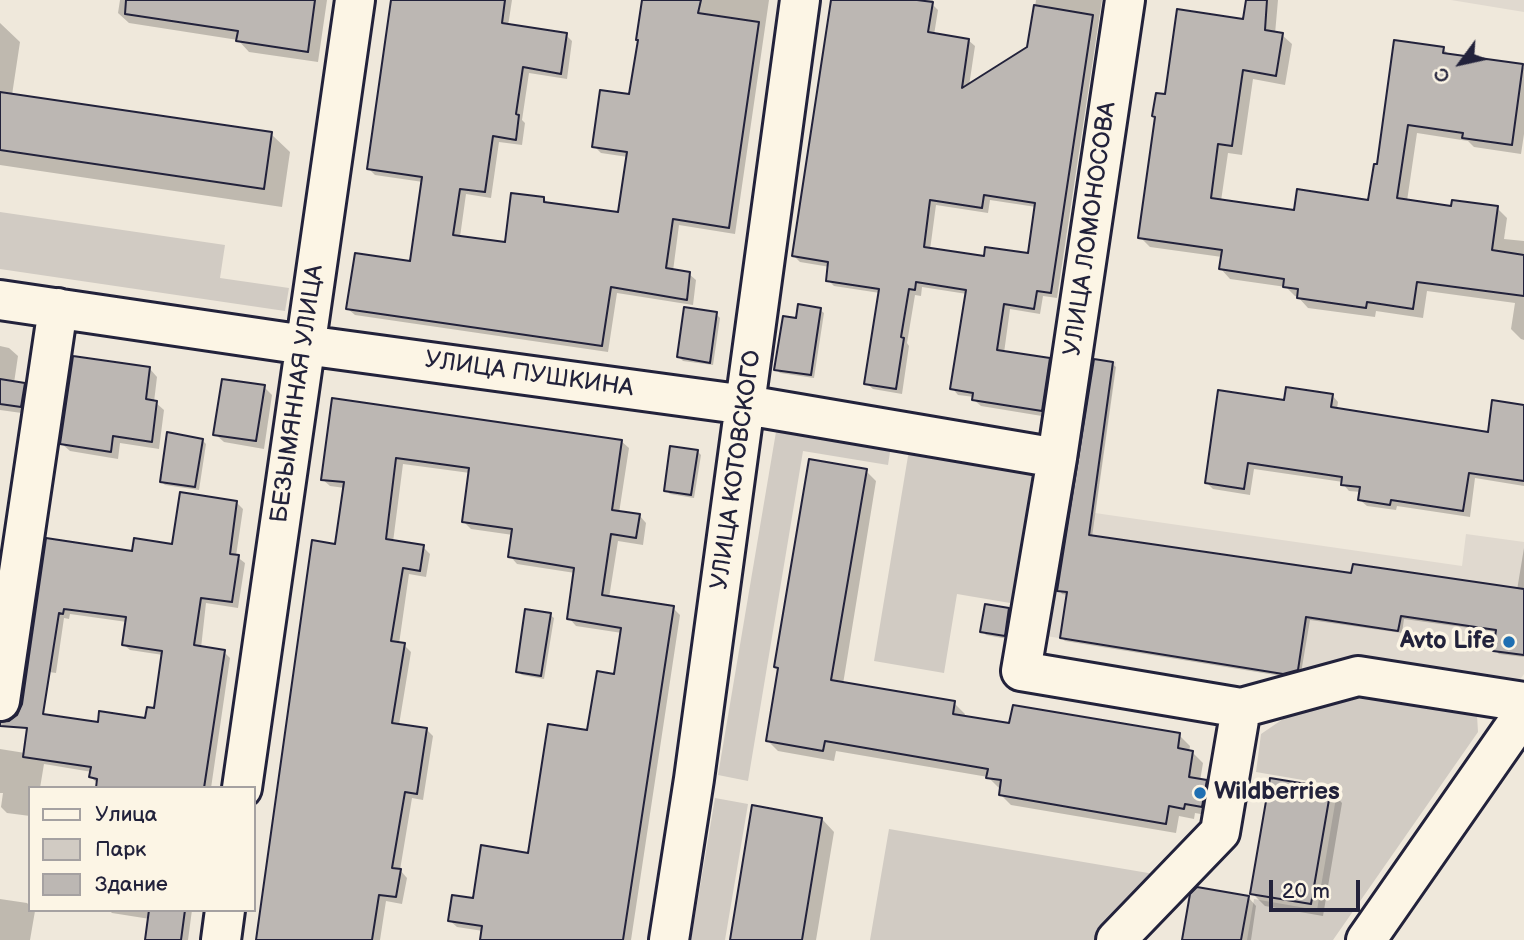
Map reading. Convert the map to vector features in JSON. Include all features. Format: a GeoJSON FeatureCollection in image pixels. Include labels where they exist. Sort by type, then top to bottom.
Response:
{"type":"FeatureCollection","features":[{"type":"Feature","properties":{"kind":"street","name":"БЕЗЫМЯННАЯ УЛИЦА"},"geometry":{"type":"LineString","coordinates":[[242,786],[355,0]]}},
{"type":"Feature","properties":{"kind":"street","name":"УЛИЦА КОТОВСКОГО"},"geometry":{"type":"LineString","coordinates":[[669,940],[695,779],[800,0]]}},
{"type":"Feature","properties":{"kind":"street","name":"УЛИЦА ЛОМОНОСОВА"},"geometry":{"type":"LineString","coordinates":[[1125,0],[1057,458],[1021,671],[1241,708]]}},
{"type":"Feature","properties":{"kind":"street","name":"УЛИЦА ПУШКИНА"},"geometry":{"type":"LineString","coordinates":[[0,300],[746,405],[1057,458]]}},
{"type":"Feature","properties":{"kind":"street"},"geometry":{"type":"LineString","coordinates":[[0,701],[58,308]]}},
{"type":"Feature","properties":{"kind":"street"},"geometry":{"type":"LineString","coordinates":[[1116,940],[1220,832],[1241,708],[1358,676],[1524,702]]}},
{"type":"Feature","properties":{"kind":"street"},"geometry":{"type":"LineString","coordinates":[[1366,940],[1524,713]]}},
{"type":"Feature","properties":{"kind":"street"},"geometry":{"type":"LineString","coordinates":[[220,940],[225,912]]}},
{"type":"Feature","properties":{"kind":"shaded area"},"geometry":{"type":"Polygon","coordinates":[[[1451,0],[1524,0],[1524,12],[1451,0]]]}},
{"type":"Feature","properties":{"kind":"shaded area"},"geometry":{"type":"Polygon","coordinates":[[[1079,357],[1116,362],[1095,513],[1462,566],[1466,534],[1524,542],[1524,674],[1499,709],[1040,635],[1079,357]]]}},
{"type":"Feature","properties":{"kind":"green space"},"geometry":{"type":"Polygon","coordinates":[[[0,212],[225,245],[220,278],[289,288],[285,311],[0,269],[0,212]]]}},
{"type":"Feature","properties":{"kind":"green space"},"geometry":{"type":"Polygon","coordinates":[[[778,420],[892,439],[888,465],[803,451],[748,781],[718,775],[778,420]]]}},
{"type":"Feature","properties":{"kind":"green space"},"geometry":{"type":"Polygon","coordinates":[[[911,438],[1046,462],[1022,605],[957,594],[944,673],[874,661],[911,438]]]}},
{"type":"Feature","properties":{"kind":"green space"},"geometry":{"type":"Polygon","coordinates":[[[1327,689],[1477,715],[1478,732],[1333,940],[1247,940],[1254,899],[1317,910],[1338,786],[1256,772],[1261,734],[1327,689]]]}},
{"type":"Feature","properties":{"kind":"green space"},"geometry":{"type":"Polygon","coordinates":[[[715,798],[748,804],[725,940],[691,940],[715,798]]]}},
{"type":"Feature","properties":{"kind":"green space"},"geometry":{"type":"Polygon","coordinates":[[[889,829],[1160,875],[1097,940],[870,940],[889,829]]]}},
{"type":"Feature","properties":{"kind":"building"},"geometry":{"type":"Polygon","coordinates":[[[126,0],[315,0],[308,52],[236,41],[238,31],[125,14],[126,0]]]}},
{"type":"Feature","properties":{"kind":"building"},"geometry":{"type":"Polygon","coordinates":[[[391,0],[505,0],[502,23],[567,33],[561,74],[523,67],[516,114],[519,115],[516,140],[493,136],[485,192],[460,189],[453,235],[505,242],[511,193],[544,197],[544,202],[618,212],[627,152],[592,147],[600,90],[629,94],[642,0],[701,0],[698,13],[759,22],[729,228],[673,219],[666,268],[690,272],[687,300],[611,287],[602,346],[346,309],[355,253],[410,261],[422,177],[367,169],[391,0]]]}},
{"type":"Feature","properties":{"kind":"building"},"geometry":{"type":"Polygon","coordinates":[[[831,0],[933,2],[928,32],[969,39],[962,88],[1027,47],[1034,5],[1093,15],[1051,293],[1037,291],[1034,309],[1004,304],[997,350],[1050,358],[1042,411],[972,400],[973,393],[950,389],[966,290],[916,282],[915,290],[909,289],[896,389],[864,384],[879,289],[826,281],[828,262],[792,256],[831,0]],[[984,195],[982,208],[930,200],[924,247],[984,256],[985,247],[1028,253],[1035,203],[984,195]]]}},
{"type":"Feature","properties":{"kind":"building"},"geometry":{"type":"Polygon","coordinates":[[[1246,0],[1267,0],[1265,30],[1283,33],[1276,76],[1243,70],[1232,146],[1218,144],[1211,198],[1294,210],[1297,189],[1368,200],[1374,164],[1377,164],[1394,40],[1444,47],[1443,53],[1523,64],[1512,145],[1462,138],[1463,133],[1408,125],[1397,198],[1451,206],[1452,200],[1498,206],[1492,250],[1524,255],[1524,296],[1417,282],[1413,309],[1367,302],[1366,308],[1297,298],[1298,289],[1283,287],[1284,279],[1219,269],[1222,250],[1138,238],[1155,117],[1152,116],[1156,93],[1165,94],[1177,9],[1243,19],[1246,0]]]}},
{"type":"Feature","properties":{"kind":"building"},"geometry":{"type":"Polygon","coordinates":[[[0,92],[272,132],[264,189],[0,150],[0,92]]]}},
{"type":"Feature","properties":{"kind":"building"},"geometry":{"type":"Polygon","coordinates":[[[798,304],[821,308],[811,375],[774,370],[783,316],[796,318],[798,304]]]}},
{"type":"Feature","properties":{"kind":"building"},"geometry":{"type":"Polygon","coordinates":[[[684,307],[717,312],[710,363],[677,357],[684,307]]]}},
{"type":"Feature","properties":{"kind":"building"},"geometry":{"type":"Polygon","coordinates":[[[73,356],[150,367],[146,399],[157,401],[152,442],[113,436],[111,452],[60,444],[73,356]]]}},
{"type":"Feature","properties":{"kind":"building"},"geometry":{"type":"Polygon","coordinates":[[[1094,359],[1113,362],[1089,535],[1351,573],[1353,564],[1524,589],[1524,655],[1493,651],[1496,630],[1401,616],[1398,631],[1306,617],[1298,670],[1283,674],[1060,638],[1067,592],[1057,591],[1094,359]]]}},
{"type":"Feature","properties":{"kind":"building"},"geometry":{"type":"Polygon","coordinates":[[[0,379],[25,383],[21,407],[0,404],[0,379]]]}},
{"type":"Feature","properties":{"kind":"building"},"geometry":{"type":"Polygon","coordinates":[[[222,379],[265,385],[256,441],[213,435],[222,379]]]}},
{"type":"Feature","properties":{"kind":"building"},"geometry":{"type":"Polygon","coordinates":[[[1286,387],[1333,394],[1331,407],[1488,432],[1492,400],[1524,405],[1524,481],[1469,473],[1463,511],[1391,500],[1390,505],[1358,500],[1360,487],[1341,485],[1342,477],[1248,463],[1244,489],[1205,483],[1218,390],[1284,400],[1286,387]]]}},
{"type":"Feature","properties":{"kind":"building"},"geometry":{"type":"Polygon","coordinates":[[[332,398],[622,440],[612,510],[640,514],[636,538],[611,534],[602,595],[674,606],[623,940],[480,940],[482,926],[448,921],[452,895],[473,898],[481,845],[528,853],[548,724],[587,730],[597,671],[614,674],[621,628],[567,619],[574,568],[508,557],[512,529],[462,522],[469,468],[396,458],[386,539],[424,545],[420,571],[403,568],[391,641],[405,643],[392,723],[427,728],[417,794],[405,792],[392,868],[401,869],[396,897],[379,895],[372,940],[256,940],[312,540],[335,544],[344,482],[321,480],[332,398]]]}},
{"type":"Feature","properties":{"kind":"building"},"geometry":{"type":"Polygon","coordinates":[[[167,432],[203,439],[195,487],[160,482],[167,432]]]}},
{"type":"Feature","properties":{"kind":"building"},"geometry":{"type":"Polygon","coordinates":[[[670,446],[698,450],[691,495],[664,491],[670,446]]]}},
{"type":"Feature","properties":{"kind":"building"},"geometry":{"type":"Polygon","coordinates":[[[809,459],[867,469],[831,680],[955,701],[953,714],[1009,723],[1013,705],[1180,733],[1178,748],[1193,751],[1189,777],[1207,780],[1202,807],[1185,804],[1184,809],[1169,806],[1166,824],[999,795],[1001,780],[986,778],[988,769],[825,741],[823,751],[766,741],[778,668],[774,667],[809,459]]]}},
{"type":"Feature","properties":{"kind":"building"},"geometry":{"type":"Polygon","coordinates":[[[180,492],[237,501],[230,554],[239,555],[232,602],[201,598],[194,645],[225,650],[204,786],[96,786],[97,779],[89,777],[91,767],[23,757],[27,728],[0,726],[0,722],[9,721],[17,715],[22,704],[46,538],[132,551],[134,538],[172,544],[180,492]],[[64,609],[63,614],[59,613],[43,714],[98,722],[99,711],[145,718],[147,707],[154,708],[162,651],[122,645],[126,617],[64,609]]]}},
{"type":"Feature","properties":{"kind":"building"},"geometry":{"type":"Polygon","coordinates":[[[985,604],[1009,608],[1005,636],[980,632],[985,604]]]}},
{"type":"Feature","properties":{"kind":"building"},"geometry":{"type":"Polygon","coordinates":[[[525,609],[551,613],[541,676],[516,672],[525,609]]]}},
{"type":"Feature","properties":{"kind":"building"},"geometry":{"type":"Polygon","coordinates":[[[1270,778],[1331,788],[1311,904],[1250,894],[1270,778]]]}},
{"type":"Feature","properties":{"kind":"building"},"geometry":{"type":"Polygon","coordinates":[[[752,805],[822,818],[802,940],[730,940],[752,805]]]}},
{"type":"Feature","properties":{"kind":"building"},"geometry":{"type":"Polygon","coordinates":[[[1197,887],[1249,896],[1241,940],[1182,940],[1190,894],[1197,887]]]}},
{"type":"Feature","properties":{"kind":"building"},"geometry":{"type":"Polygon","coordinates":[[[149,912],[185,912],[181,940],[145,940],[149,912]]]}},
{"type":"Feature","properties":{"kind":"place","name":"Avto Life"},"geometry":{"type":"Point","coordinates":[1509,642]}},
{"type":"Feature","properties":{"kind":"place","name":"Wildberries"},"geometry":{"type":"Point","coordinates":[1200,793]}}]}
